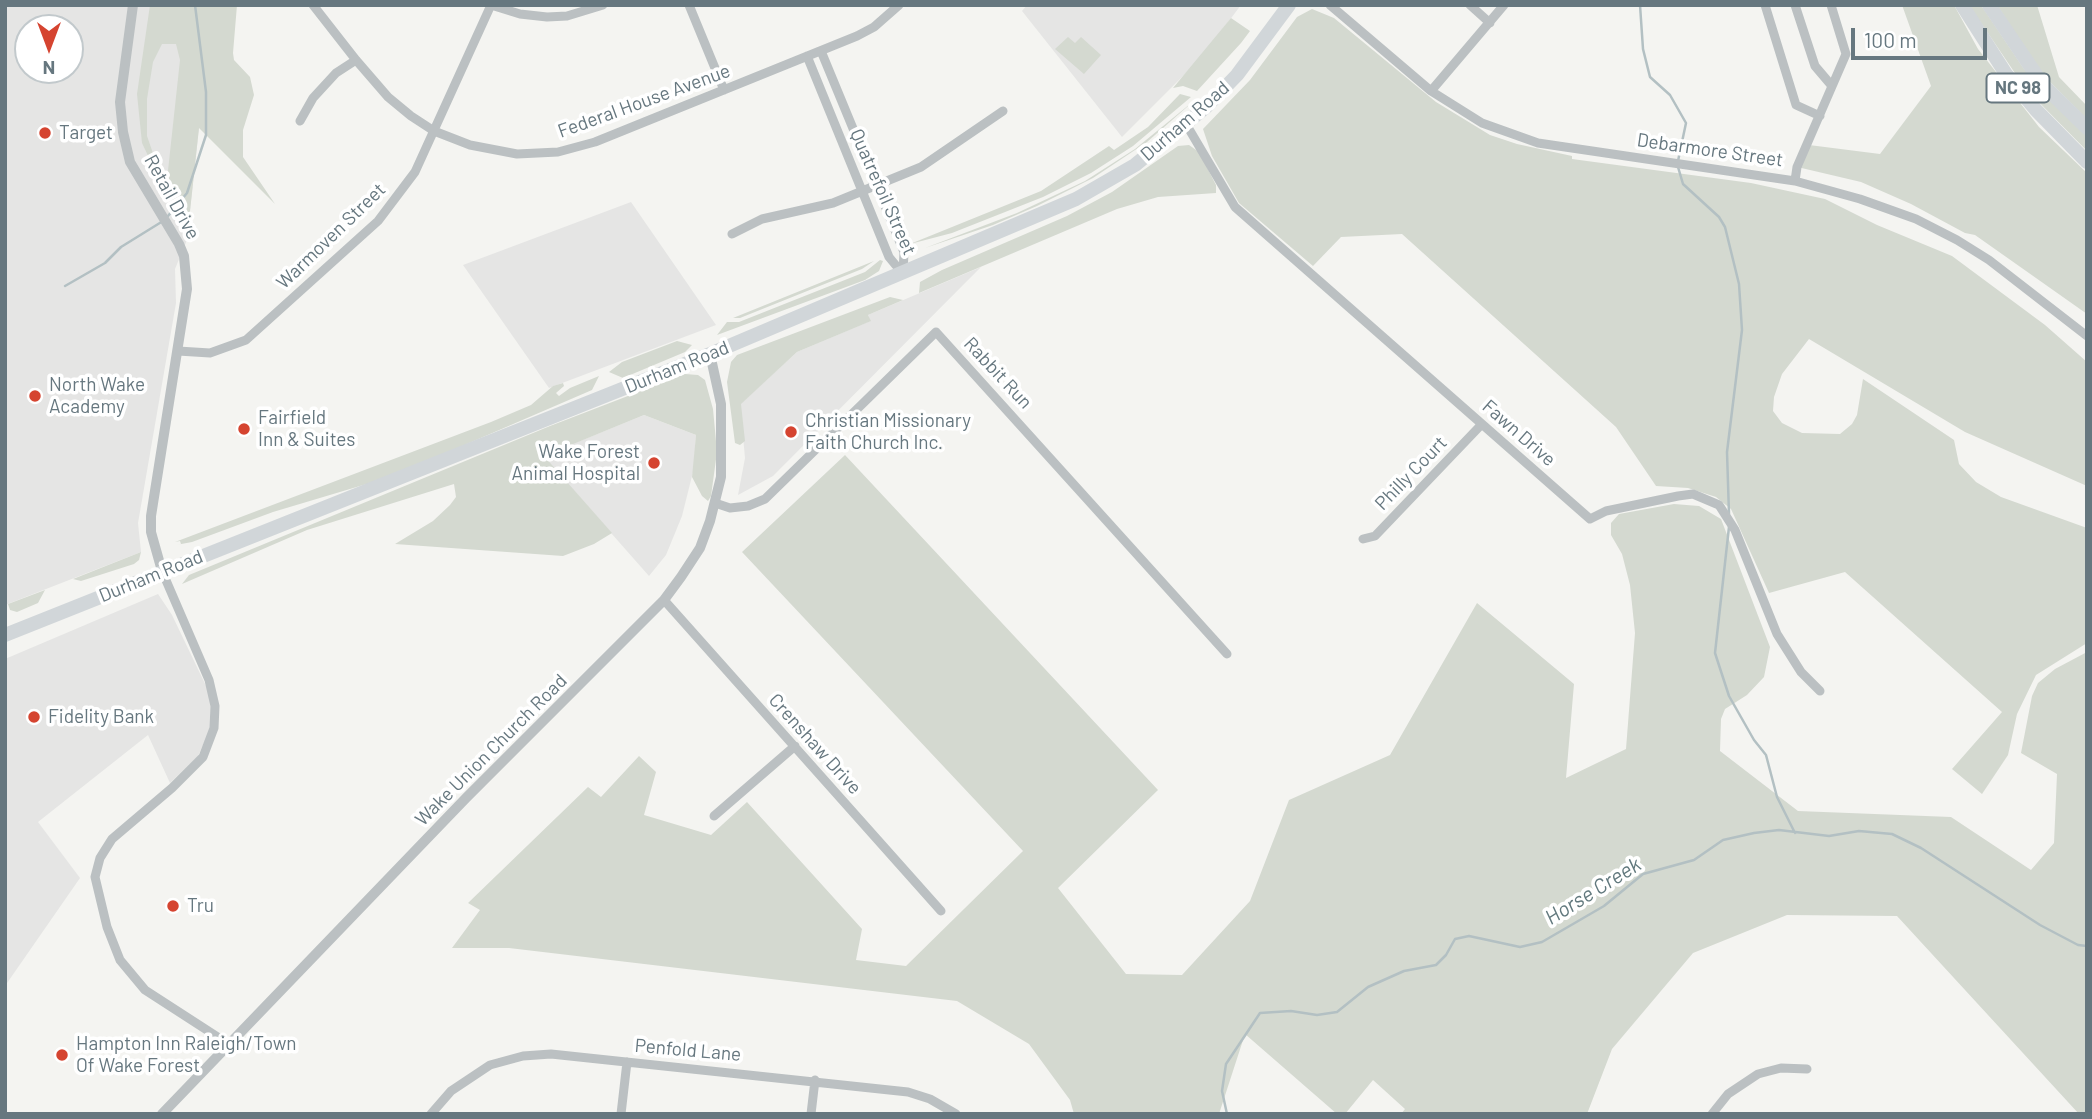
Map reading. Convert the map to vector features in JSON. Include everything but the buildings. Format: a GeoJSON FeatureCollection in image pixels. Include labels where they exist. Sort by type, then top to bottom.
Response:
{"type":"FeatureCollection","features":[{"type":"Feature","properties":{"kind":"main road","name":"Durham Road"},"geometry":{"type":"LineString","coordinates":[[5,635],[710,354],[1076,199],[1135,165],[1186,124],[1237,75],[1289,5]]}},
{"type":"Feature","properties":{"kind":"main road","name":"NC 98"},"geometry":{"type":"LineString","coordinates":[[1962,5],[2006,74],[2036,110],[2087,162]]}},
{"type":"Feature","properties":{"kind":"main road","name":"NC 98"},"geometry":{"type":"LineString","coordinates":[[1989,5],[2043,85],[2087,128]]}},
{"type":"Feature","properties":{"kind":"street","name":"Retail Drive"},"geometry":{"type":"LineString","coordinates":[[133,5],[120,102],[123,132],[130,162],[172,228],[184,256],[186,308],[151,516],[152,540],[162,571]]}},
{"type":"Feature","properties":{"kind":"street","name":"Federal House Avenue"},"geometry":{"type":"LineString","coordinates":[[313,5],[388,97],[434,131],[470,145],[517,154],[558,152],[594,142],[821,51],[874,27],[899,5]]}},
{"type":"Feature","properties":{"kind":"street","name":"Warmoven Street"},"geometry":{"type":"LineString","coordinates":[[178,351],[210,353],[246,340],[384,213],[415,172],[491,5]]}},
{"type":"Feature","properties":{"kind":"street"},"geometry":{"type":"LineString","coordinates":[[491,5],[512,13],[547,17],[576,14],[603,5]]}},
{"type":"Feature","properties":{"kind":"street"},"geometry":{"type":"LineString","coordinates":[[689,5],[724,90]]}},
{"type":"Feature","properties":{"kind":"street","name":"Debarmore Street"},"geometry":{"type":"LineString","coordinates":[[1330,5],[1431,91],[1482,123],[1538,143],[1795,180],[1835,190],[1916,219],[1957,240],[1989,260],[2087,336]]}},
{"type":"Feature","properties":{"kind":"street"},"geometry":{"type":"LineString","coordinates":[[1470,5],[1490,23]]}},
{"type":"Feature","properties":{"kind":"street"},"geometry":{"type":"LineString","coordinates":[[1431,91],[1504,5]]}},
{"type":"Feature","properties":{"kind":"street"},"geometry":{"type":"LineString","coordinates":[[1765,5],[1796,105],[1820,116]]}},
{"type":"Feature","properties":{"kind":"street"},"geometry":{"type":"LineString","coordinates":[[1795,5],[1815,66],[1832,86]]}},
{"type":"Feature","properties":{"kind":"street"},"geometry":{"type":"LineString","coordinates":[[1795,180],[1797,167],[1846,54],[1831,5]]}},
{"type":"Feature","properties":{"kind":"street","name":"Quatrefoil Street"},"geometry":{"type":"LineString","coordinates":[[821,51],[904,252],[903,274]]}},
{"type":"Feature","properties":{"kind":"street","name":"Quatrefoil Street"},"geometry":{"type":"LineString","coordinates":[[807,56],[889,257],[903,274]]}},
{"type":"Feature","properties":{"kind":"street"},"geometry":{"type":"LineString","coordinates":[[300,121],[313,98],[337,73],[356,60]]}},
{"type":"Feature","properties":{"kind":"street"},"geometry":{"type":"LineString","coordinates":[[732,234],[762,219],[798,213],[921,167],[1003,111]]}},
{"type":"Feature","properties":{"kind":"street","name":"Fawn Drive"},"geometry":{"type":"LineString","coordinates":[[1186,124],[1235,207],[1590,519],[1606,511],[1678,496],[1693,495],[1719,505],[1728,515],[1777,634],[1801,672],[1820,691]]}},
{"type":"Feature","properties":{"kind":"street","name":"Rabbit Run"},"geometry":{"type":"LineString","coordinates":[[715,503],[730,508],[748,506],[765,499],[936,332],[1227,654]]}},
{"type":"Feature","properties":{"kind":"street","name":"Wake Union Church Road"},"geometry":{"type":"LineString","coordinates":[[162,1114],[466,798],[664,600],[700,548],[715,503],[720,477],[722,424],[718,385],[710,354]]}},
{"type":"Feature","properties":{"kind":"street","name":"Philly Court"},"geometry":{"type":"LineString","coordinates":[[1363,539],[1375,536],[1481,425]]}},
{"type":"Feature","properties":{"kind":"street"},"geometry":{"type":"LineString","coordinates":[[162,571],[209,680],[215,706],[214,728],[203,757],[172,788],[112,839],[100,858],[95,877],[96,886],[107,927],[120,960],[145,990],[230,1045]]}},
{"type":"Feature","properties":{"kind":"street","name":"Crenshaw Drive"},"geometry":{"type":"LineString","coordinates":[[664,600],[941,911]]}},
{"type":"Feature","properties":{"kind":"street"},"geometry":{"type":"LineString","coordinates":[[714,816],[795,746]]}},
{"type":"Feature","properties":{"kind":"street","name":"Penfold Lane"},"geometry":{"type":"LineString","coordinates":[[431,1114],[451,1090],[490,1065],[523,1056],[551,1054],[908,1092],[930,1099],[956,1114]]}},
{"type":"Feature","properties":{"kind":"street"},"geometry":{"type":"LineString","coordinates":[[621,1114],[627,1062]]}},
{"type":"Feature","properties":{"kind":"street"},"geometry":{"type":"LineString","coordinates":[[1712,1114],[1728,1094],[1748,1079],[1781,1068],[1807,1069]]}},
{"type":"Feature","properties":{"kind":"street"},"geometry":{"type":"LineString","coordinates":[[811,1114],[815,1080]]}},
{"type":"Feature","properties":{"kind":"shaded area"},"geometry":{"type":"Polygon","coordinates":[[[5,5],[212,5],[187,240],[175,269],[176,303],[138,523],[141,552],[5,605],[5,5]]]}},
{"type":"Feature","properties":{"kind":"shaded area"},"geometry":{"type":"Polygon","coordinates":[[[150,5],[237,5],[234,60],[250,77],[254,95],[243,130],[243,157],[275,204],[199,128],[188,229],[166,189],[180,60],[176,44],[162,44],[153,62],[147,99],[147,136],[155,159],[151,162],[142,143],[137,94],[150,5]]]}},
{"type":"Feature","properties":{"kind":"shaded area"},"geometry":{"type":"Polygon","coordinates":[[[1027,5],[1241,5],[1201,58],[1122,137],[1022,11],[1027,5]]]}},
{"type":"Feature","properties":{"kind":"shaded area"},"geometry":{"type":"Polygon","coordinates":[[[1902,5],[1954,5],[1978,49],[2039,127],[2087,173],[2087,314],[1975,235],[1965,233],[1911,204],[1861,182],[1793,166],[1809,145],[1880,154],[1931,86],[1902,5]]]}},
{"type":"Feature","properties":{"kind":"shaded area"},"geometry":{"type":"Polygon","coordinates":[[[1969,5],[1981,5],[2024,69],[2087,136],[2087,151],[2025,88],[1969,5]]]}},
{"type":"Feature","properties":{"kind":"shaded area"},"geometry":{"type":"Polygon","coordinates":[[[1997,5],[2037,5],[2059,77],[2087,106],[2087,119],[2042,74],[1997,5]]]}},
{"type":"Feature","properties":{"kind":"shaded area"},"geometry":{"type":"Polygon","coordinates":[[[1312,9],[1334,18],[1436,102],[1490,135],[1572,156],[1572,159],[1751,183],[1825,199],[1877,225],[1952,256],[2045,325],[2087,362],[2087,486],[1965,432],[1809,339],[1782,374],[1774,397],[1773,411],[1782,423],[1802,433],[1840,434],[1852,424],[1857,415],[1863,379],[1954,440],[1959,464],[1976,482],[2001,497],[2087,528],[2087,643],[2036,675],[2017,714],[2008,755],[1982,794],[1952,769],[2002,712],[1845,572],[1769,593],[1731,509],[1716,497],[1688,488],[1656,486],[1616,427],[1402,234],[1341,237],[1313,266],[1239,203],[1212,156],[1203,129],[1250,80],[1297,17],[1312,9]]]}},
{"type":"Feature","properties":{"kind":"shaded area"},"geometry":{"type":"Polygon","coordinates":[[[1231,18],[1250,31],[1241,43],[1197,91],[1183,86],[1173,88],[1231,18]]]}},
{"type":"Feature","properties":{"kind":"shaded area"},"geometry":{"type":"Polygon","coordinates":[[[1068,37],[1075,43],[1081,37],[1101,55],[1084,74],[1055,49],[1068,37]]]}},
{"type":"Feature","properties":{"kind":"shaded area"},"geometry":{"type":"Polygon","coordinates":[[[1180,94],[1191,97],[1133,146],[1091,173],[1043,197],[952,233],[910,244],[1041,191],[1109,146],[1114,150],[1148,127],[1180,94]]]}},
{"type":"Feature","properties":{"kind":"shaded area"},"geometry":{"type":"Polygon","coordinates":[[[1195,100],[1147,142],[1093,178],[993,225],[925,248],[1017,213],[1085,181],[1135,149],[1195,100]]]}},
{"type":"Feature","properties":{"kind":"shaded area"},"geometry":{"type":"Polygon","coordinates":[[[1189,145],[1199,152],[1216,185],[1216,193],[1158,197],[1117,209],[919,293],[920,282],[1067,216],[1112,192],[1178,146],[1189,145]]]}},
{"type":"Feature","properties":{"kind":"shaded area"},"geometry":{"type":"Polygon","coordinates":[[[631,202],[716,325],[549,388],[463,265],[631,202]]]}},
{"type":"Feature","properties":{"kind":"shaded area"},"geometry":{"type":"Polygon","coordinates":[[[880,260],[883,261],[879,271],[865,280],[717,335],[727,322],[739,322],[865,272],[880,260]]]}},
{"type":"Feature","properties":{"kind":"shaded area"},"geometry":{"type":"Polygon","coordinates":[[[874,261],[862,269],[740,318],[733,318],[874,261]]]}},
{"type":"Feature","properties":{"kind":"shaded area"},"geometry":{"type":"Polygon","coordinates":[[[981,267],[773,476],[738,495],[745,458],[740,404],[797,352],[870,321],[868,315],[981,267]]]}},
{"type":"Feature","properties":{"kind":"shaded area"},"geometry":{"type":"Polygon","coordinates":[[[890,297],[903,300],[868,315],[871,321],[797,352],[741,404],[745,441],[740,445],[735,443],[727,382],[731,362],[737,355],[890,297]]]}},
{"type":"Feature","properties":{"kind":"shaded area"},"geometry":{"type":"Polygon","coordinates":[[[677,341],[692,345],[685,352],[623,378],[609,372],[622,362],[677,341]]]}},
{"type":"Feature","properties":{"kind":"shaded area"},"geometry":{"type":"Polygon","coordinates":[[[685,374],[698,375],[705,380],[713,409],[717,452],[708,501],[702,496],[692,477],[696,435],[644,415],[544,456],[612,533],[594,544],[563,556],[395,544],[433,521],[450,505],[456,497],[454,484],[307,530],[182,584],[189,575],[550,426],[685,374]]]}},
{"type":"Feature","properties":{"kind":"shaded area"},"geometry":{"type":"Polygon","coordinates":[[[599,376],[592,390],[446,453],[370,483],[273,512],[192,542],[176,545],[181,544],[180,541],[175,542],[491,422],[531,405],[553,386],[563,383],[564,386],[556,393],[559,396],[570,388],[599,376]]]}},
{"type":"Feature","properties":{"kind":"shaded area"},"geometry":{"type":"Polygon","coordinates":[[[644,415],[696,435],[694,468],[682,516],[666,555],[649,576],[543,456],[644,415]]]}},
{"type":"Feature","properties":{"kind":"shaded area"},"geometry":{"type":"Polygon","coordinates":[[[845,455],[1158,790],[1058,888],[1126,974],[1182,975],[1250,901],[1289,800],[1390,755],[1477,603],[1574,684],[1566,778],[1626,749],[1635,633],[1630,585],[1622,554],[1611,535],[1611,523],[1619,514],[1674,504],[1699,506],[1721,519],[1770,647],[1764,677],[1747,695],[1725,709],[1721,719],[1720,751],[1798,811],[1951,817],[2031,870],[2054,843],[2057,774],[2021,753],[2032,696],[2038,683],[2055,669],[2087,652],[2087,1114],[2079,1114],[1897,916],[1787,915],[1693,953],[1612,1049],[1587,1114],[1401,1114],[1405,1109],[1373,1080],[1345,1114],[1337,1114],[1245,1034],[1219,1114],[1074,1114],[1070,1100],[1029,1044],[957,1001],[509,948],[452,948],[480,910],[468,903],[588,787],[601,797],[639,756],[656,772],[644,815],[711,835],[747,802],[862,929],[856,960],[906,966],[1023,851],[742,552],[845,455]]]}},
{"type":"Feature","properties":{"kind":"shaded area"},"geometry":{"type":"Polygon","coordinates":[[[141,552],[139,560],[134,564],[81,581],[73,579],[141,552]]]}},
{"type":"Feature","properties":{"kind":"shaded area"},"geometry":{"type":"Polygon","coordinates":[[[45,590],[38,603],[17,612],[10,610],[8,604],[45,590]]]}},
{"type":"Feature","properties":{"kind":"shaded area"},"geometry":{"type":"Polygon","coordinates":[[[158,594],[172,615],[208,690],[211,704],[210,730],[198,756],[170,783],[148,735],[38,822],[80,878],[5,986],[5,659],[158,594]]]}},
{"type":"Feature","properties":{"kind":"waterway"},"geometry":{"type":"LineString","coordinates":[[168,216],[187,193],[206,135],[206,92],[195,5]]}},
{"type":"Feature","properties":{"kind":"waterway"},"geometry":{"type":"LineString","coordinates":[[1640,5],[1643,49],[1650,77],[1670,95],[1686,123],[1678,161]]}},
{"type":"Feature","properties":{"kind":"waterway"},"geometry":{"type":"LineString","coordinates":[[1678,167],[1683,184],[1719,217],[1725,227],[1739,284],[1742,330],[1727,452],[1729,514]]}},
{"type":"Feature","properties":{"kind":"waterway"},"geometry":{"type":"LineString","coordinates":[[65,286],[105,263],[121,247],[163,221]]}},
{"type":"Feature","properties":{"kind":"waterway"},"geometry":{"type":"LineString","coordinates":[[1729,527],[1715,653],[1729,696],[1754,740],[1766,755],[1777,797],[1795,833]]}},
{"type":"Feature","properties":{"kind":"waterway","name":"Horse Creek"},"geometry":{"type":"LineString","coordinates":[[1227,1114],[1222,1091],[1226,1064],[1260,1013],[1291,1011],[1317,1015],[1337,1012],[1368,987],[1404,971],[1436,965],[1446,955],[1455,939],[1469,936],[1520,947],[1542,942],[1604,906],[1643,874],[1694,860],[1723,840],[1754,833],[1779,830],[1829,836],[1859,831],[1892,834],[1921,848],[2040,925],[2078,945],[2087,946]]}},
{"type":"Feature","properties":{"kind":"place","name":"Target"},"geometry":{"type":"Point","coordinates":[45,133]}},
{"type":"Feature","properties":{"kind":"place","name":"North Wake Academy"},"geometry":{"type":"Point","coordinates":[35,396]}},
{"type":"Feature","properties":{"kind":"place","name":"Fairfield Inn & Suites"},"geometry":{"type":"Point","coordinates":[244,429]}},
{"type":"Feature","properties":{"kind":"place","name":"Christian Missionary Faith Church Inc."},"geometry":{"type":"Point","coordinates":[791,432]}},
{"type":"Feature","properties":{"kind":"place","name":"Wake Forest Animal Hospital"},"geometry":{"type":"Point","coordinates":[654,463]}},
{"type":"Feature","properties":{"kind":"place","name":"Fidelity Bank"},"geometry":{"type":"Point","coordinates":[34,717]}},
{"type":"Feature","properties":{"kind":"place","name":"Tru"},"geometry":{"type":"Point","coordinates":[173,906]}},
{"type":"Feature","properties":{"kind":"place","name":"Hampton Inn Raleigh/Town Of Wake Forest"},"geometry":{"type":"Point","coordinates":[62,1055]}}]}
